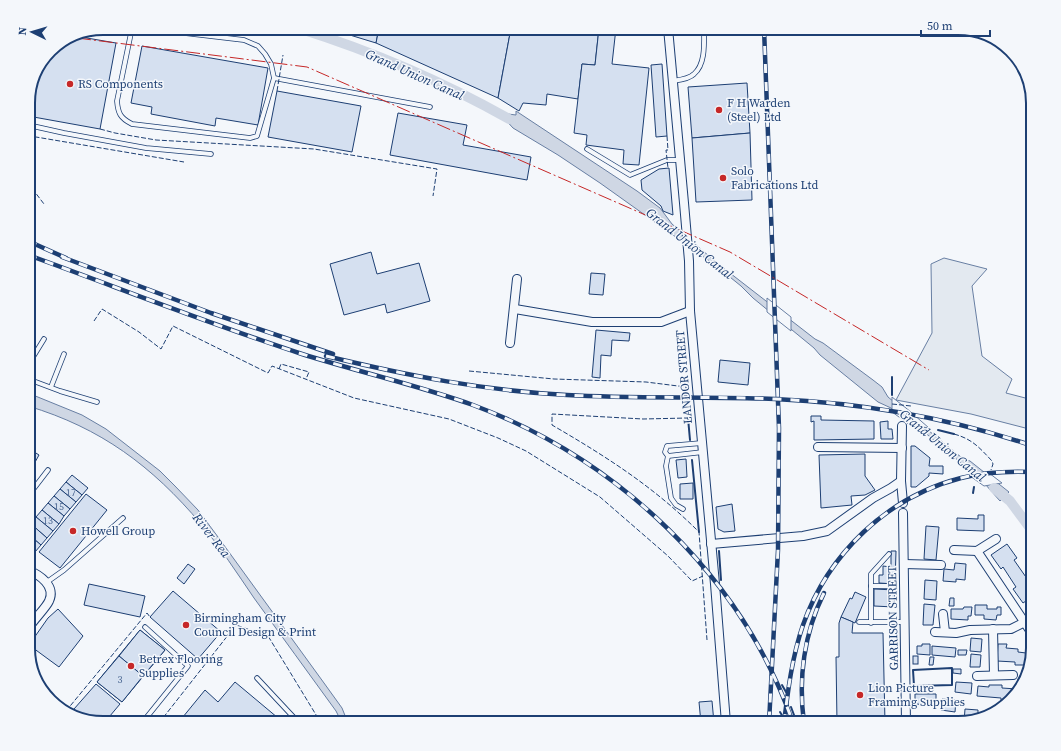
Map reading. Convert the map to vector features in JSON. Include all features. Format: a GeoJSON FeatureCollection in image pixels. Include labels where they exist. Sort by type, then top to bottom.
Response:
{"type":"FeatureCollection","features":[{"type":"Feature","properties":{"kind":"street","name":"LANDOR STREET"},"geometry":{"type":"LineString","coordinates":[[669,35],[689,262],[690,311],[725,716]]}},
{"type":"Feature","properties":{"kind":"street"},"geometry":{"type":"LineString","coordinates":[[510,343],[515,309],[517,279]]}},
{"type":"Feature","properties":{"kind":"street"},"geometry":{"type":"LineString","coordinates":[[515,309],[592,322],[661,322],[690,311]]}},
{"type":"Feature","properties":{"kind":"street"},"geometry":{"type":"LineString","coordinates":[[902,426],[901,480],[903,503]]}},
{"type":"Feature","properties":{"kind":"street"},"geometry":{"type":"LineString","coordinates":[[818,447],[902,448]]}},
{"type":"Feature","properties":{"kind":"street"},"geometry":{"type":"LineString","coordinates":[[711,544],[803,536],[827,531],[901,480]]}},
{"type":"Feature","properties":{"kind":"street","name":"GARRISON STREET"},"geometry":{"type":"LineString","coordinates":[[903,513],[906,716]]}},
{"type":"Feature","properties":{"kind":"street"},"geometry":{"type":"LineString","coordinates":[[954,550],[976,551],[996,539]]}},
{"type":"Feature","properties":{"kind":"street"},"geometry":{"type":"LineString","coordinates":[[935,632],[956,633],[970,630],[1012,629],[1025,622],[976,551]]}},
{"type":"Feature","properties":{"kind":"street"},"geometry":{"type":"LineString","coordinates":[[904,564],[941,565]]}},
{"type":"Feature","properties":{"kind":"street"},"geometry":{"type":"LineString","coordinates":[[35,573],[47,582],[51,592],[49,601],[35,620]]}},
{"type":"Feature","properties":{"kind":"street"},"geometry":{"type":"LineString","coordinates":[[943,614],[945,632]]}},
{"type":"Feature","properties":{"kind":"street"},"geometry":{"type":"LineString","coordinates":[[992,629],[994,675]]}},
{"type":"Feature","properties":{"kind":"street"},"geometry":{"type":"LineString","coordinates":[[977,676],[1013,675]]}},
{"type":"Feature","properties":{"kind":"lane"},"geometry":{"type":"LineString","coordinates":[[130,35],[116,100],[118,111],[124,120],[132,124],[250,138],[257,136],[274,78],[271,64],[258,46],[244,40],[202,35]]}},
{"type":"Feature","properties":{"kind":"lane"},"geometry":{"type":"LineString","coordinates":[[673,81],[685,79],[694,74],[701,65],[704,35]]}},
{"type":"Feature","properties":{"kind":"lane"},"geometry":{"type":"LineString","coordinates":[[274,78],[430,107]]}},
{"type":"Feature","properties":{"kind":"lane"},"geometry":{"type":"LineString","coordinates":[[35,127],[139,146],[211,154]]}},
{"type":"Feature","properties":{"kind":"lane"},"geometry":{"type":"LineString","coordinates":[[587,149],[630,175],[667,160],[680,160]]}},
{"type":"Feature","properties":{"kind":"lane"},"geometry":{"type":"LineString","coordinates":[[35,354],[44,339]]}},
{"type":"Feature","properties":{"kind":"lane"},"geometry":{"type":"LineString","coordinates":[[51,388],[64,354]]}},
{"type":"Feature","properties":{"kind":"lane"},"geometry":{"type":"LineString","coordinates":[[35,382],[97,402]]}},
{"type":"Feature","properties":{"kind":"lane"},"geometry":{"type":"LineString","coordinates":[[683,509],[676,505],[671,498],[666,466],[668,456],[665,452],[666,446],[702,443]]}},
{"type":"Feature","properties":{"kind":"lane"},"geometry":{"type":"LineString","coordinates":[[668,456],[703,452]]}},
{"type":"Feature","properties":{"kind":"lane"},"geometry":{"type":"LineString","coordinates":[[35,487],[48,470]]}},
{"type":"Feature","properties":{"kind":"lane"},"geometry":{"type":"LineString","coordinates":[[47,582],[64,570],[123,518]]}},
{"type":"Feature","properties":{"kind":"lane"},"geometry":{"type":"LineString","coordinates":[[871,622],[871,574],[889,554]]}},
{"type":"Feature","properties":{"kind":"lane"},"geometry":{"type":"LineString","coordinates":[[871,586],[894,586]]}},
{"type":"Feature","properties":{"kind":"lane"},"geometry":{"type":"LineString","coordinates":[[859,622],[905,622]]}},
{"type":"Feature","properties":{"kind":"lane"},"geometry":{"type":"LineString","coordinates":[[145,627],[188,666],[148,716]]}},
{"type":"Feature","properties":{"kind":"lane"},"geometry":{"type":"LineString","coordinates":[[256,678],[292,716]]}},
{"type":"Feature","properties":{"kind":"shaded area"},"geometry":{"type":"Polygon","coordinates":[[[944,258],[987,269],[972,286],[982,356],[1012,379],[1006,393],[1026,398],[1026,428],[971,414],[896,400],[932,333],[931,264],[944,258]]]}},
{"type":"Feature","properties":{"kind":"water"},"geometry":{"type":"Polygon","coordinates":[[[499,110],[508,114],[516,115],[516,111],[637,191],[660,208],[672,224],[717,263],[815,339],[823,343],[882,387],[888,397],[957,454],[970,461],[1009,492],[1000,501],[985,484],[971,474],[960,462],[929,436],[891,408],[878,402],[820,355],[814,348],[715,265],[600,183],[558,155],[513,128],[503,117],[497,114],[499,110]]]}},
{"type":"Feature","properties":{"kind":"water","name":"River Rea"},"geometry":{"type":"Polygon","coordinates":[[[35,396],[82,415],[106,429],[160,471],[175,486],[198,510],[218,537],[342,708],[345,716],[338,716],[222,551],[201,524],[164,484],[124,452],[102,438],[54,415],[35,408],[35,396]]]}},
{"type":"Feature","properties":{"kind":"pier"},"geometry":{"type":"Polygon","coordinates":[[[767,298],[791,317],[791,331],[767,312],[767,298]]]}},
{"type":"Feature","properties":{"kind":"pier"},"geometry":{"type":"Polygon","coordinates":[[[892,397],[929,428],[910,425],[888,409],[892,410],[892,397]]]}},
{"type":"Feature","properties":{"kind":"pier"},"geometry":{"type":"Polygon","coordinates":[[[989,473],[1002,483],[984,486],[970,476],[989,473]]]}},
{"type":"Feature","properties":{"kind":"building"},"geometry":{"type":"Polygon","coordinates":[[[350,35],[378,35],[376,43],[350,35]]]}},
{"type":"Feature","properties":{"kind":"building"},"geometry":{"type":"Polygon","coordinates":[[[378,35],[510,35],[498,98],[376,43],[378,35]]]}},
{"type":"Feature","properties":{"kind":"building"},"geometry":{"type":"Polygon","coordinates":[[[510,35],[598,35],[595,65],[582,64],[578,99],[547,94],[546,105],[523,103],[519,111],[498,98],[510,35]]]}},
{"type":"Feature","properties":{"kind":"building"},"geometry":{"type":"Polygon","coordinates":[[[598,35],[615,35],[612,64],[649,68],[639,165],[623,164],[624,150],[586,145],[587,135],[574,133],[582,64],[595,65],[598,35]]]}},
{"type":"Feature","properties":{"kind":"building","name":"RS Components"},"geometry":{"type":"Polygon","coordinates":[[[85,38],[116,43],[100,129],[35,117],[37,85],[49,62],[58,52],[65,46],[85,38]]]}},
{"type":"Feature","properties":{"kind":"building"},"geometry":{"type":"Polygon","coordinates":[[[142,46],[268,68],[258,125],[216,118],[215,126],[151,114],[152,107],[131,103],[142,46]]]}},
{"type":"Feature","properties":{"kind":"building"},"geometry":{"type":"Polygon","coordinates":[[[662,64],[667,136],[656,137],[651,65],[662,64]]]}},
{"type":"Feature","properties":{"kind":"building","name":"F H Warden (Steel) Ltd"},"geometry":{"type":"Polygon","coordinates":[[[747,83],[750,133],[692,138],[688,87],[747,83]]]}},
{"type":"Feature","properties":{"kind":"building"},"geometry":{"type":"Polygon","coordinates":[[[277,91],[361,106],[352,152],[268,137],[277,91]]]}},
{"type":"Feature","properties":{"kind":"building"},"geometry":{"type":"Polygon","coordinates":[[[398,113],[467,125],[463,145],[531,157],[527,180],[390,155],[398,113]]]}},
{"type":"Feature","properties":{"kind":"building","name":"Solo Fabrications Ltd"},"geometry":{"type":"Polygon","coordinates":[[[750,133],[752,200],[696,202],[692,138],[750,133]]]}},
{"type":"Feature","properties":{"kind":"building"},"geometry":{"type":"Polygon","coordinates":[[[669,168],[673,215],[663,211],[661,206],[642,190],[641,180],[659,169],[669,168]]]}},
{"type":"Feature","properties":{"kind":"building"},"geometry":{"type":"Polygon","coordinates":[[[371,252],[377,274],[419,263],[430,301],[387,313],[385,304],[344,315],[330,264],[371,252]]]}},
{"type":"Feature","properties":{"kind":"building"},"geometry":{"type":"Polygon","coordinates":[[[591,273],[605,274],[603,295],[589,294],[591,273]]]}},
{"type":"Feature","properties":{"kind":"building"},"geometry":{"type":"Polygon","coordinates":[[[596,330],[630,333],[629,341],[612,340],[611,356],[601,355],[600,378],[592,377],[596,330]]]}},
{"type":"Feature","properties":{"kind":"building"},"geometry":{"type":"Polygon","coordinates":[[[720,360],[750,363],[748,385],[718,382],[720,360]]]}},
{"type":"Feature","properties":{"kind":"building"},"geometry":{"type":"Polygon","coordinates":[[[811,416],[821,416],[821,420],[874,421],[874,439],[814,440],[814,421],[811,422],[811,416]]]}},
{"type":"Feature","properties":{"kind":"building"},"geometry":{"type":"Polygon","coordinates":[[[888,421],[888,429],[892,429],[893,439],[881,439],[880,422],[888,421]]]}},
{"type":"Feature","properties":{"kind":"building"},"geometry":{"type":"Polygon","coordinates":[[[911,446],[915,446],[930,458],[929,466],[943,466],[943,474],[929,473],[929,476],[916,487],[911,487],[911,446]]]}},
{"type":"Feature","properties":{"kind":"building"},"geometry":{"type":"Polygon","coordinates":[[[35,452],[39,455],[35,462],[35,452]]]}},
{"type":"Feature","properties":{"kind":"building"},"geometry":{"type":"Polygon","coordinates":[[[865,454],[865,476],[875,490],[865,495],[851,496],[852,505],[821,508],[819,455],[865,454]]]}},
{"type":"Feature","properties":{"kind":"building"},"geometry":{"type":"Polygon","coordinates":[[[686,459],[687,477],[678,478],[676,460],[686,459]]]}},
{"type":"Feature","properties":{"kind":"building"},"geometry":{"type":"Polygon","coordinates":[[[72,475],[88,488],[82,495],[66,482],[72,475]]]}},
{"type":"Feature","properties":{"kind":"building"},"geometry":{"type":"Polygon","coordinates":[[[66,482],[82,495],[76,502],[60,489],[66,482]]]}},
{"type":"Feature","properties":{"kind":"building"},"geometry":{"type":"Polygon","coordinates":[[[693,483],[693,499],[680,499],[680,484],[693,483]]]}},
{"type":"Feature","properties":{"kind":"building"},"geometry":{"type":"Polygon","coordinates":[[[60,489],[76,502],[70,509],[54,496],[60,489]]]}},
{"type":"Feature","properties":{"kind":"building","name":"Howell Group"},"geometry":{"type":"Polygon","coordinates":[[[86,494],[107,510],[60,568],[39,552],[86,494]]]}},
{"type":"Feature","properties":{"kind":"building"},"geometry":{"type":"Polygon","coordinates":[[[54,496],[70,509],[64,516],[48,503],[54,496]]]}},
{"type":"Feature","properties":{"kind":"building"},"geometry":{"type":"Polygon","coordinates":[[[48,503],[64,516],[59,524],[42,510],[48,503]]]}},
{"type":"Feature","properties":{"kind":"building"},"geometry":{"type":"Polygon","coordinates":[[[732,504],[735,531],[724,532],[718,529],[716,507],[732,504]]]}},
{"type":"Feature","properties":{"kind":"building"},"geometry":{"type":"Polygon","coordinates":[[[42,510],[59,524],[53,531],[36,517],[42,510]]]}},
{"type":"Feature","properties":{"kind":"building"},"geometry":{"type":"Polygon","coordinates":[[[978,515],[984,515],[984,531],[957,530],[957,518],[978,519],[978,515]]]}},
{"type":"Feature","properties":{"kind":"building"},"geometry":{"type":"Polygon","coordinates":[[[36,517],[53,531],[47,538],[35,528],[36,517]]]}},
{"type":"Feature","properties":{"kind":"building"},"geometry":{"type":"Polygon","coordinates":[[[926,526],[939,527],[936,560],[924,559],[926,526]]]}},
{"type":"Feature","properties":{"kind":"building"},"geometry":{"type":"Polygon","coordinates":[[[35,528],[47,538],[41,545],[35,540],[35,528]]]}},
{"type":"Feature","properties":{"kind":"building"},"geometry":{"type":"Polygon","coordinates":[[[35,540],[41,545],[35,552],[35,540]]]}},
{"type":"Feature","properties":{"kind":"building"},"geometry":{"type":"Polygon","coordinates":[[[1007,544],[1017,558],[1014,560],[1026,577],[1026,601],[1023,603],[1013,589],[1016,587],[1003,567],[1001,569],[991,555],[1007,544]]]}},
{"type":"Feature","properties":{"kind":"building"},"geometry":{"type":"Polygon","coordinates":[[[891,551],[896,551],[895,584],[879,583],[879,575],[883,575],[883,566],[891,567],[891,551]]]}},
{"type":"Feature","properties":{"kind":"building"},"geometry":{"type":"Polygon","coordinates":[[[955,563],[966,564],[965,580],[956,579],[956,582],[943,581],[944,569],[954,570],[955,563]]]}},
{"type":"Feature","properties":{"kind":"building"},"geometry":{"type":"Polygon","coordinates":[[[188,564],[195,569],[184,584],[177,578],[188,564]]]}},
{"type":"Feature","properties":{"kind":"building"},"geometry":{"type":"Polygon","coordinates":[[[925,580],[937,581],[936,600],[924,599],[925,580]]]}},
{"type":"Feature","properties":{"kind":"building"},"geometry":{"type":"Polygon","coordinates":[[[89,584],[145,596],[140,617],[84,605],[89,584]]]}},
{"type":"Feature","properties":{"kind":"building"},"geometry":{"type":"Polygon","coordinates":[[[874,589],[895,590],[894,607],[874,606],[874,589]]]}},
{"type":"Feature","properties":{"kind":"building","name":"Birmingham City Council Design & Print"},"geometry":{"type":"Polygon","coordinates":[[[173,591],[221,632],[198,659],[150,617],[173,591]]]}},
{"type":"Feature","properties":{"kind":"building"},"geometry":{"type":"Polygon","coordinates":[[[855,592],[866,597],[855,623],[841,617],[850,598],[852,599],[855,592]]]}},
{"type":"Feature","properties":{"kind":"building"},"geometry":{"type":"Polygon","coordinates":[[[950,598],[954,598],[954,606],[949,606],[950,598]]]}},
{"type":"Feature","properties":{"kind":"building"},"geometry":{"type":"Polygon","coordinates":[[[924,604],[935,605],[933,625],[923,625],[924,604]]]}},
{"type":"Feature","properties":{"kind":"building"},"geometry":{"type":"Polygon","coordinates":[[[975,605],[987,605],[987,609],[997,609],[997,607],[1001,607],[1001,615],[997,615],[996,620],[984,619],[984,615],[975,615],[975,605]]]}},
{"type":"Feature","properties":{"kind":"building"},"geometry":{"type":"Polygon","coordinates":[[[964,607],[972,607],[971,616],[968,616],[968,620],[951,619],[951,609],[963,609],[964,607]]]}},
{"type":"Feature","properties":{"kind":"building"},"geometry":{"type":"Polygon","coordinates":[[[58,609],[83,636],[59,667],[35,649],[35,636],[48,618],[58,609]]]}},
{"type":"Feature","properties":{"kind":"building","name":"Lion Picture Framimg Supplies"},"geometry":{"type":"Polygon","coordinates":[[[841,617],[853,622],[852,633],[883,633],[885,716],[837,716],[836,657],[839,657],[839,623],[841,617]]]}},
{"type":"Feature","properties":{"kind":"building","name":"Betrex Flooring Supplies"},"geometry":{"type":"Polygon","coordinates":[[[140,630],[165,650],[122,702],[97,682],[140,630]]]}},
{"type":"Feature","properties":{"kind":"building","name":"Betrex Flooring Supplies"},"geometry":{"type":"Polygon","coordinates":[[[140,630],[165,650],[143,676],[119,656],[140,630]]]}},
{"type":"Feature","properties":{"kind":"building"},"geometry":{"type":"Polygon","coordinates":[[[971,638],[982,639],[981,652],[970,651],[971,638]]]}},
{"type":"Feature","properties":{"kind":"building"},"geometry":{"type":"Polygon","coordinates":[[[922,644],[930,644],[930,655],[917,654],[917,646],[922,646],[922,644]]]}},
{"type":"Feature","properties":{"kind":"building"},"geometry":{"type":"Polygon","coordinates":[[[998,644],[1007,644],[1006,648],[1018,649],[1018,652],[1026,653],[1024,665],[1015,665],[1015,662],[997,661],[998,644]]]}},
{"type":"Feature","properties":{"kind":"building"},"geometry":{"type":"Polygon","coordinates":[[[932,646],[956,648],[955,657],[932,655],[932,646]]]}},
{"type":"Feature","properties":{"kind":"building"},"geometry":{"type":"Polygon","coordinates":[[[958,650],[967,650],[966,655],[958,655],[958,650]]]}},
{"type":"Feature","properties":{"kind":"building"},"geometry":{"type":"Polygon","coordinates":[[[971,654],[981,655],[980,667],[970,667],[971,654]]]}},
{"type":"Feature","properties":{"kind":"building"},"geometry":{"type":"Polygon","coordinates":[[[119,656],[143,676],[122,702],[97,682],[119,656]]]}},
{"type":"Feature","properties":{"kind":"building"},"geometry":{"type":"Polygon","coordinates":[[[913,656],[918,656],[918,664],[913,664],[913,656]]]}},
{"type":"Feature","properties":{"kind":"building"},"geometry":{"type":"Polygon","coordinates":[[[930,657],[934,657],[933,665],[929,665],[930,657]]]}},
{"type":"Feature","properties":{"kind":"building"},"geometry":{"type":"Polygon","coordinates":[[[953,669],[961,669],[961,674],[953,673],[953,669]]]}},
{"type":"Feature","properties":{"kind":"building"},"geometry":{"type":"Polygon","coordinates":[[[235,682],[276,716],[184,716],[205,690],[218,702],[235,682]]]}},
{"type":"Feature","properties":{"kind":"building"},"geometry":{"type":"Polygon","coordinates":[[[956,682],[972,683],[971,694],[955,692],[956,682]]]}},
{"type":"Feature","properties":{"kind":"building"},"geometry":{"type":"Polygon","coordinates":[[[96,684],[120,704],[110,716],[90,715],[74,709],[96,684]]]}},
{"type":"Feature","properties":{"kind":"building"},"geometry":{"type":"Polygon","coordinates":[[[989,685],[1002,685],[1002,688],[1012,689],[1001,700],[1001,698],[977,696],[978,686],[989,687],[989,685]]]}},
{"type":"Feature","properties":{"kind":"building"},"geometry":{"type":"Polygon","coordinates":[[[915,694],[936,694],[936,705],[915,704],[915,694]]]}},
{"type":"Feature","properties":{"kind":"building"},"geometry":{"type":"Polygon","coordinates":[[[942,699],[956,700],[955,712],[941,710],[942,699]]]}},
{"type":"Feature","properties":{"kind":"building"},"geometry":{"type":"Polygon","coordinates":[[[712,701],[713,716],[700,716],[699,702],[712,701]]]}},
{"type":"Feature","properties":{"kind":"building"},"geometry":{"type":"Polygon","coordinates":[[[965,709],[978,710],[978,713],[976,714],[965,715],[965,709]]]}},
{"type":"Feature","properties":{"kind":"waterway","name":"Grand Union Canal"},"geometry":{"type":"LineString","coordinates":[[319,35],[406,68],[458,92],[509,119]]}},
{"type":"Feature","properties":{"kind":"waterway","name":"Grand Union Canal"},"geometry":{"type":"LineString","coordinates":[[994,488],[1010,501],[1026,523]]}},
{"type":"Feature","properties":{"kind":"railway"},"geometry":{"type":"LineString","coordinates":[[764,35],[779,428],[778,550],[769,716]]}},
{"type":"Feature","properties":{"kind":"railway"},"geometry":{"type":"LineString","coordinates":[[35,244],[66,258]]}},
{"type":"Feature","properties":{"kind":"railway"},"geometry":{"type":"LineString","coordinates":[[62,257],[211,313],[333,354]]}},
{"type":"Feature","properties":{"kind":"railway"},"geometry":{"type":"LineString","coordinates":[[35,258],[302,354],[431,391],[473,405],[526,428],[577,457],[625,491],[668,529],[708,572],[742,619],[771,669],[790,716]]}},
{"type":"Feature","properties":{"kind":"railway"},"geometry":{"type":"LineString","coordinates":[[326,356],[415,376],[476,386],[536,393],[619,397],[775,399],[873,408],[970,427],[1026,444]]}},
{"type":"Feature","properties":{"kind":"railway"},"geometry":{"type":"LineString","coordinates":[[785,716],[793,661],[803,625],[814,599],[844,552],[885,514],[909,499],[934,487],[979,474],[1026,472]]}},
{"type":"Feature","properties":{"kind":"railway"},"geometry":{"type":"LineString","coordinates":[[803,716],[802,673],[804,656],[807,640],[817,608],[824,593]]}},
{"type":"Feature","properties":{"kind":"fence"},"geometry":{"type":"LineString","coordinates":[[277,91],[283,55]]}},
{"type":"Feature","properties":{"kind":"fence"},"geometry":{"type":"LineString","coordinates":[[100,129],[156,140],[314,149],[437,169],[433,196]]}},
{"type":"Feature","properties":{"kind":"fence"},"geometry":{"type":"LineString","coordinates":[[667,136],[668,150],[666,150],[668,168]]}},
{"type":"Feature","properties":{"kind":"fence"},"geometry":{"type":"LineString","coordinates":[[35,137],[184,162]]}},
{"type":"Feature","properties":{"kind":"fence"},"geometry":{"type":"LineString","coordinates":[[35,192],[44,204]]}},
{"type":"Feature","properties":{"kind":"fence"},"geometry":{"type":"LineString","coordinates":[[94,321],[102,309],[139,332],[161,349],[173,326],[268,373],[272,366],[354,398],[449,419],[498,438],[526,451],[600,497],[668,556],[692,581],[703,576]]}},
{"type":"Feature","properties":{"kind":"fence"},"geometry":{"type":"LineString","coordinates":[[279,369],[281,364],[309,372],[306,379]]}},
{"type":"Feature","properties":{"kind":"fence"},"geometry":{"type":"LineString","coordinates":[[469,371],[554,379],[646,382],[686,387],[687,395]]}},
{"type":"Feature","properties":{"kind":"fence"},"geometry":{"type":"LineString","coordinates":[[892,404],[911,406]]}},
{"type":"Feature","properties":{"kind":"fence"},"geometry":{"type":"LineString","coordinates":[[688,410],[688,418],[643,419],[552,414],[552,425],[611,461],[647,487],[699,532],[707,640]]}},
{"type":"Feature","properties":{"kind":"fence"},"geometry":{"type":"LineString","coordinates":[[954,434],[975,444],[992,461],[993,464],[991,470]]}},
{"type":"Feature","properties":{"kind":"fence"},"geometry":{"type":"LineString","coordinates":[[69,707],[147,613],[150,617]]}},
{"type":"Feature","properties":{"kind":"fence"},"geometry":{"type":"LineString","coordinates":[[164,716],[236,625],[253,631],[265,631],[317,716]]}},
{"type":"Feature","properties":{"kind":"fence"},"geometry":{"type":"LineString","coordinates":[[198,659],[205,664]]}},
{"type":"Feature","properties":{"kind":"wall"},"geometry":{"type":"LineString","coordinates":[[892,377],[892,395]]}},
{"type":"Feature","properties":{"kind":"wall"},"geometry":{"type":"LineString","coordinates":[[688,418],[690,440]]}},
{"type":"Feature","properties":{"kind":"wall"},"geometry":{"type":"LineString","coordinates":[[938,430],[954,434]]}},
{"type":"Feature","properties":{"kind":"wall"},"geometry":{"type":"LineString","coordinates":[[692,460],[699,532]]}},
{"type":"Feature","properties":{"kind":"wall"},"geometry":{"type":"LineString","coordinates":[[973,493],[974,487]]}},
{"type":"Feature","properties":{"kind":"wall"},"geometry":{"type":"LineString","coordinates":[[719,551],[721,580]]}},
{"type":"Feature","properties":{"kind":"wall"},"geometry":{"type":"LineString","coordinates":[[952,668],[952,685],[914,686],[913,670],[952,668]]}},
{"type":"Feature","properties":{"kind":"wall"},"geometry":{"type":"LineString","coordinates":[[782,685],[786,692]]}},
{"type":"Feature","properties":{"kind":"wall"},"geometry":{"type":"LineString","coordinates":[[791,707],[794,716]]}},
{"type":"Feature","properties":{"kind":"wall"},"geometry":{"type":"LineString","coordinates":[[780,712],[782,716]]}},
{"type":"Feature","properties":{"kind":"power"},"geometry":{"type":"LineString","coordinates":[[82,39],[307,67],[730,252],[929,370]]}},
{"type":"Feature","properties":{"kind":"place","name":"RS Components"},"geometry":{"type":"Point","coordinates":[70,84]}},
{"type":"Feature","properties":{"kind":"place","name":"F H Warden (Steel) Ltd"},"geometry":{"type":"Point","coordinates":[719,110]}},
{"type":"Feature","properties":{"kind":"place","name":"Solo Fabrications Ltd"},"geometry":{"type":"Point","coordinates":[723,178]}},
{"type":"Feature","properties":{"kind":"place","name":"Howell Group"},"geometry":{"type":"Point","coordinates":[73,531]}},
{"type":"Feature","properties":{"kind":"place","name":"Birmingham City Council Design & Print"},"geometry":{"type":"Point","coordinates":[186,625]}},
{"type":"Feature","properties":{"kind":"place","name":"Betrex Flooring Supplies"},"geometry":{"type":"Point","coordinates":[131,666]}},
{"type":"Feature","properties":{"kind":"place","name":"Lion Picture Framimg Supplies"},"geometry":{"type":"Point","coordinates":[860,695]}}]}
